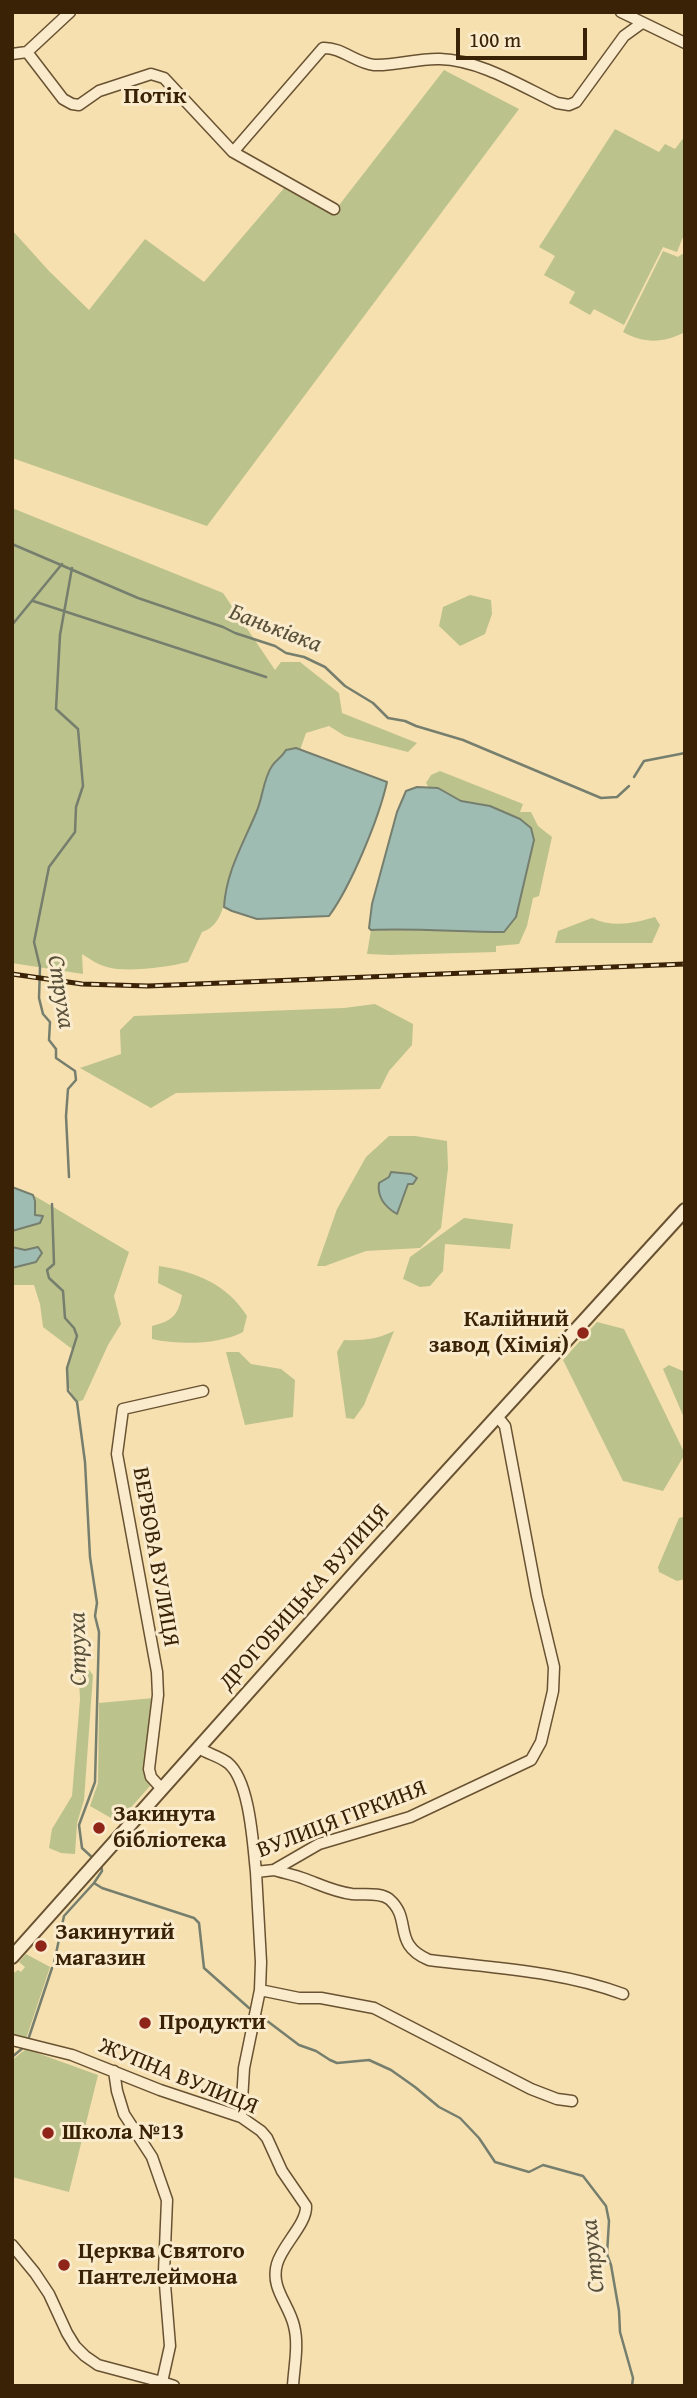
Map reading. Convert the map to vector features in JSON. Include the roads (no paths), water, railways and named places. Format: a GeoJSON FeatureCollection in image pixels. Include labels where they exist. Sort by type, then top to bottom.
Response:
{"type":"FeatureCollection","features":[{"type":"Feature","properties":{"kind":"street"},"geometry":{"type":"LineString","coordinates":[[12,54],[27,52],[70,12]]}},
{"type":"Feature","properties":{"kind":"street"},"geometry":{"type":"LineString","coordinates":[[621,12],[685,43]]}},
{"type":"Feature","properties":{"kind":"street"},"geometry":{"type":"LineString","coordinates":[[233,152],[323,48],[333,49],[359,62],[373,65],[440,59],[457,61],[478,66],[557,103],[569,105],[576,102],[624,36],[642,23]]}},
{"type":"Feature","properties":{"kind":"street"},"geometry":{"type":"LineString","coordinates":[[27,52],[67,102],[79,105],[107,89],[151,74],[164,78],[233,152],[334,209]]}},
{"type":"Feature","properties":{"kind":"street","name":"ДРОГОБИЦЬКА ВУЛИЦЯ"},"geometry":{"type":"LineString","coordinates":[[12,1957],[161,1788],[685,1210]]}},
{"type":"Feature","properties":{"kind":"street","name":"ВЕРБОВА ВУЛИЦЯ"},"geometry":{"type":"LineString","coordinates":[[161,1788],[151,1777],[149,1769],[158,1695],[156,1672],[117,1454],[123,1409],[203,1391]]}},
{"type":"Feature","properties":{"kind":"street","name":"ВУЛИЦЯ ГІРКИНЯ"},"geometry":{"type":"LineString","coordinates":[[240,2117],[244,2067],[260,1990],[256,1872],[274,1870],[319,1844],[410,1818],[531,1760],[541,1742],[553,1691],[554,1667],[537,1596],[505,1426],[497,1416]]}},
{"type":"Feature","properties":{"kind":"street"},"geometry":{"type":"LineString","coordinates":[[199,1748],[230,1764],[235,1772],[251,1820],[256,1872]]}},
{"type":"Feature","properties":{"kind":"street"},"geometry":{"type":"LineString","coordinates":[[274,1870],[336,1891],[386,1896],[393,1902],[399,1914],[408,1948],[416,1955],[429,1960],[537,1973],[584,1982],[623,1994]]}},
{"type":"Feature","properties":{"kind":"street"},"geometry":{"type":"LineString","coordinates":[[260,1990],[299,1998],[321,1997],[374,2008],[531,2089],[557,2099],[572,2101]]}},
{"type":"Feature","properties":{"kind":"street","name":"ЖУПНА ВУЛИЦЯ"},"geometry":{"type":"LineString","coordinates":[[12,2040],[72,2055],[160,2090],[240,2117],[267,2138],[282,2171],[306,2206],[304,2218],[281,2253],[275,2277],[294,2324],[296,2340],[293,2386]]}},
{"type":"Feature","properties":{"kind":"street"},"geometry":{"type":"LineString","coordinates":[[114,2071],[124,2114],[152,2157],[167,2200],[164,2272],[170,2346],[161,2384]]}},
{"type":"Feature","properties":{"kind":"street"},"geometry":{"type":"LineString","coordinates":[[12,2245],[49,2294],[67,2333],[85,2356],[98,2365],[174,2386]]}},
{"type":"Feature","properties":{"kind":"water"},"geometry":{"type":"Polygon","coordinates":[[[296,748],[387,782],[363,851],[329,916],[257,919],[224,907],[225,894],[269,771],[286,750],[296,748]]]}},
{"type":"Feature","properties":{"kind":"water"},"geometry":{"type":"Polygon","coordinates":[[[417,787],[438,788],[461,801],[490,806],[520,819],[531,828],[534,840],[516,917],[504,932],[369,928],[372,904],[397,812],[406,791],[417,787]]]}},
{"type":"Feature","properties":{"kind":"water"},"geometry":{"type":"Polygon","coordinates":[[[391,1172],[411,1174],[417,1178],[413,1184],[408,1184],[397,1214],[386,1205],[379,1193],[379,1183],[389,1177],[391,1172]]]}},
{"type":"Feature","properties":{"kind":"water"},"geometry":{"type":"Polygon","coordinates":[[[12,1187],[33,1195],[35,1215],[43,1216],[40,1223],[12,1231],[12,1187]]]}},
{"type":"Feature","properties":{"kind":"water"},"geometry":{"type":"Polygon","coordinates":[[[12,1247],[25,1250],[38,1247],[42,1253],[36,1262],[12,1268],[12,1247]]]}},
{"type":"Feature","properties":{"kind":"waterway","name":"Баньківка"},"geometry":{"type":"LineString","coordinates":[[12,544],[138,598],[275,646],[286,653],[304,657],[325,667],[345,686],[373,703],[388,718],[463,740],[601,798],[617,797],[629,786]]}},
{"type":"Feature","properties":{"kind":"waterway"},"geometry":{"type":"LineString","coordinates":[[12,625],[62,564]]}},
{"type":"Feature","properties":{"kind":"waterway","name":"Струха"},"geometry":{"type":"LineString","coordinates":[[69,1177],[66,1116],[68,1089],[76,1080],[75,1071],[56,1058],[56,1049],[49,1040],[50,1022],[43,1014],[39,998],[40,967],[34,942],[49,867],[75,832],[76,807],[83,786],[78,729],[56,709],[60,635],[72,568]]}},
{"type":"Feature","properties":{"kind":"waterway"},"geometry":{"type":"LineString","coordinates":[[33,601],[266,677]]}},
{"type":"Feature","properties":{"kind":"waterway","name":"Баньківка"},"geometry":{"type":"LineString","coordinates":[[634,777],[644,761],[685,753]]}},
{"type":"Feature","properties":{"kind":"waterway","name":"Струха"},"geometry":{"type":"LineString","coordinates":[[52,1204],[54,1264],[47,1270],[49,1278],[63,1291],[65,1318],[77,1336],[67,1368],[68,1391],[77,1402],[85,1462],[90,1557],[99,1632],[95,1782],[79,1825],[82,1848],[95,1860]]}},
{"type":"Feature","properties":{"kind":"waterway","name":"Струха"},"geometry":{"type":"LineString","coordinates":[[101,1864],[102,1871],[94,1883],[102,1888],[194,1918],[199,1923],[204,1968],[249,2008]]}},
{"type":"Feature","properties":{"kind":"waterway"},"geometry":{"type":"LineString","coordinates":[[54,1963],[64,1916],[94,1883]]}},
{"type":"Feature","properties":{"kind":"waterway"},"geometry":{"type":"LineString","coordinates":[[28,2040],[52,1968]]}},
{"type":"Feature","properties":{"kind":"waterway","name":"Струха"},"geometry":{"type":"LineString","coordinates":[[258,2014],[299,2045],[337,2063],[369,2060],[391,2070],[439,2107],[460,2118],[479,2138],[495,2162],[529,2172],[543,2165],[583,2176],[606,2206],[609,2221],[607,2254],[619,2311],[620,2332],[633,2378],[632,2386]]}},
{"type":"Feature","properties":{"kind":"waterway"},"geometry":{"type":"LineString","coordinates":[[12,2057],[24,2047]]}},
{"type":"Feature","properties":{"kind":"railway"},"geometry":{"type":"LineString","coordinates":[[12,974],[82,984],[148,986],[685,964]]}},
{"type":"Feature","properties":{"kind":"place","name":"Калійний завод (Хімія)"},"geometry":{"type":"Point","coordinates":[583,1333]}},
{"type":"Feature","properties":{"kind":"place","name":"Закинута бібліотека"},"geometry":{"type":"Point","coordinates":[99,1828]}},
{"type":"Feature","properties":{"kind":"place","name":"Закинутий магазин"},"geometry":{"type":"Point","coordinates":[41,1946]}},
{"type":"Feature","properties":{"kind":"place","name":"Продукти"},"geometry":{"type":"Point","coordinates":[145,2023]}},
{"type":"Feature","properties":{"kind":"place","name":"Школа №13"},"geometry":{"type":"Point","coordinates":[48,2133]}},
{"type":"Feature","properties":{"kind":"place","name":"Церква Святого Пантелеймона"},"geometry":{"type":"Point","coordinates":[64,2265]}},
{"type":"Feature","properties":{"kind":"district","name":"Потік"},"geometry":{"type":"Point","coordinates":[155,97]}}]}
